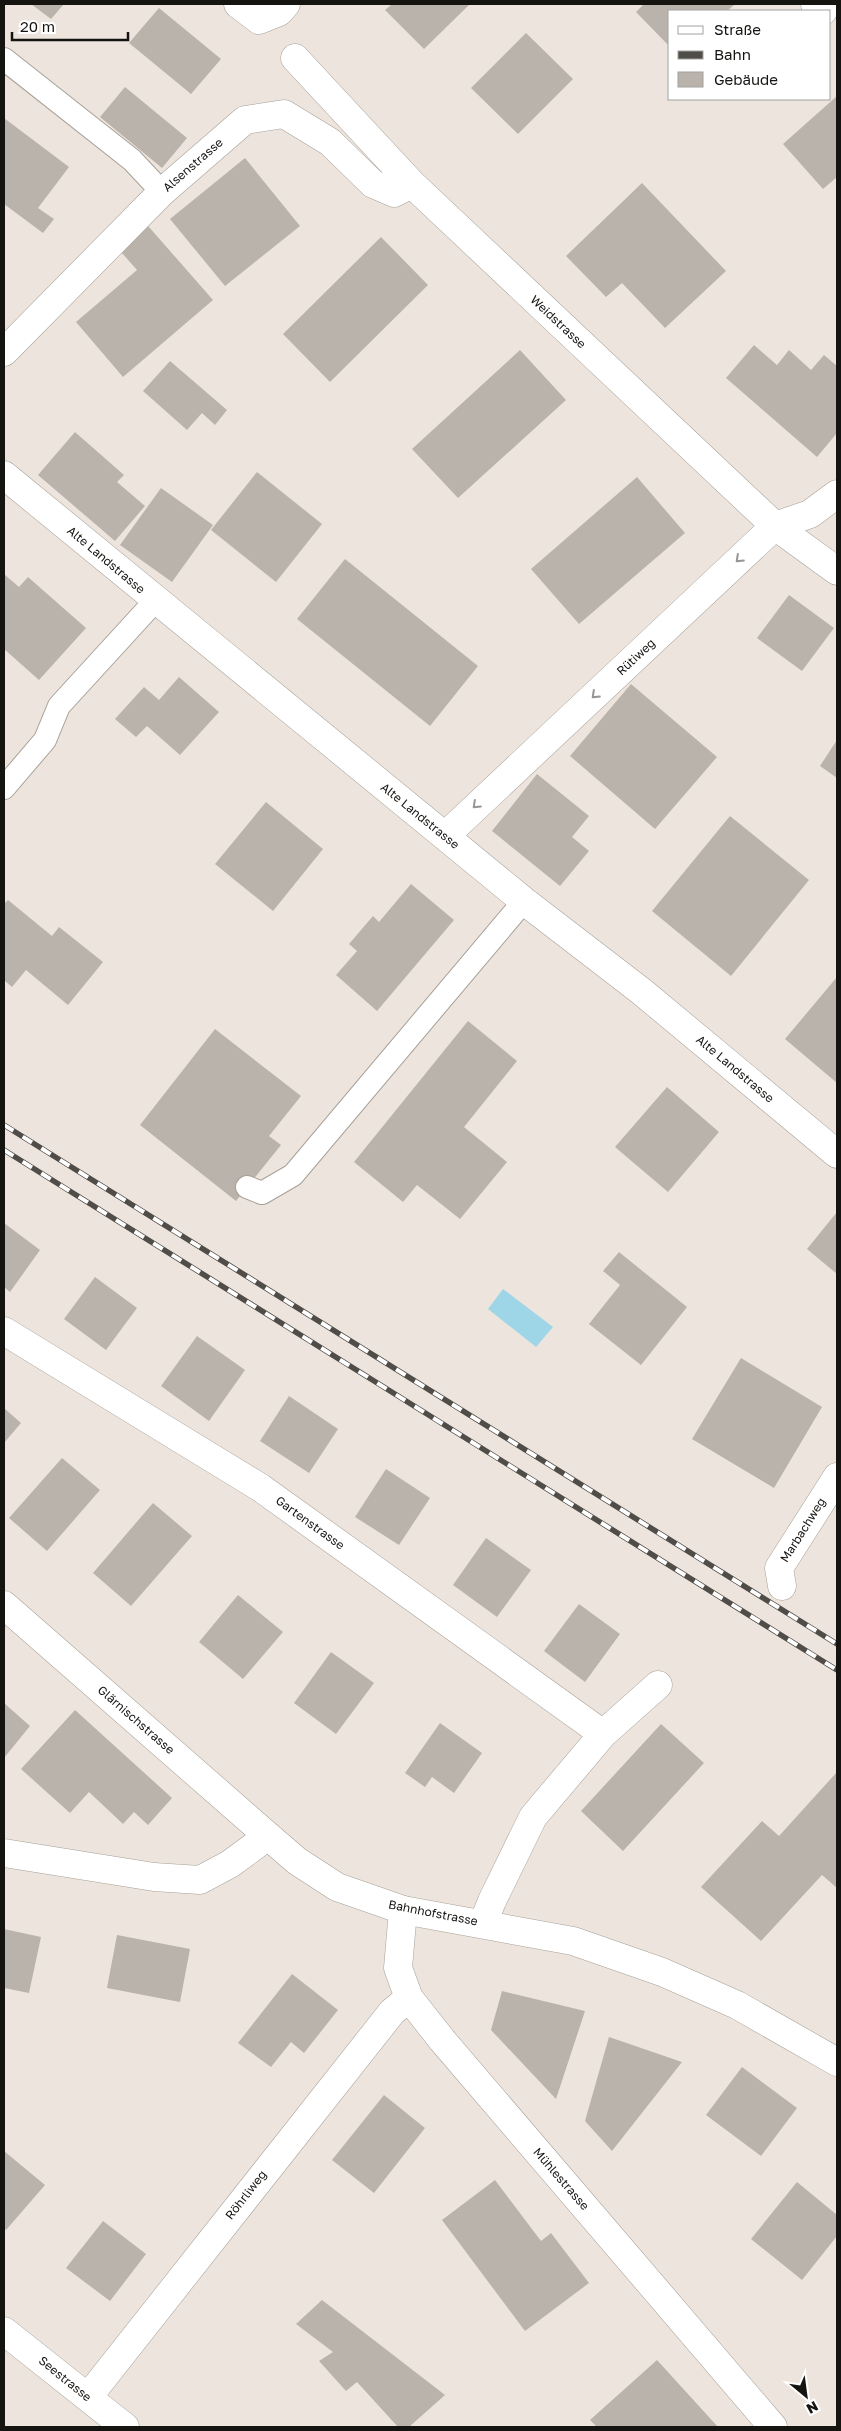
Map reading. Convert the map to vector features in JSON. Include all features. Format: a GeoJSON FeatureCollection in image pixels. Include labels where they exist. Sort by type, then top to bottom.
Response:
{"type":"FeatureCollection","features":[{"type":"Feature","properties":{"kind":"street"},"geometry":{"type":"LineString","coordinates":[[249,12],[279,12],[286,4]]}},
{"type":"Feature","properties":{"kind":"street","name":"Weidstrasse"},"geometry":{"type":"LineString","coordinates":[[295,58],[412,184],[774,526],[837,571]]}},
{"type":"Feature","properties":{"kind":"street","name":"Alsenstrasse"},"geometry":{"type":"LineString","coordinates":[[4,352],[162,192],[245,120],[284,114],[330,142],[373,184],[394,193],[412,184]]}},
{"type":"Feature","properties":{"kind":"street","name":"Alte Landstrasse"},"geometry":{"type":"LineString","coordinates":[[4,475],[155,601],[524,901],[641,991],[837,1154]]}},
{"type":"Feature","properties":{"kind":"street","name":"Rütiweg"},"geometry":{"type":"LineString","coordinates":[[445,836],[774,526],[810,514],[837,494]]}},
{"type":"Feature","properties":{"kind":"street","name":"Gartenstrasse"},"geometry":{"type":"LineString","coordinates":[[4,1331],[261,1488],[603,1734]]}},
{"type":"Feature","properties":{"kind":"street","name":"Marbachweg"},"geometry":{"type":"LineString","coordinates":[[782,1586],[779,1568],[837,1477]]}},
{"type":"Feature","properties":{"kind":"street","name":"Glärnischstrasse"},"geometry":{"type":"LineString","coordinates":[[4,1605],[268,1836]]}},
{"type":"Feature","properties":{"kind":"street"},"geometry":{"type":"LineString","coordinates":[[483,1923],[533,1817],[603,1734],[658,1685]]}},
{"type":"Feature","properties":{"kind":"street"},"geometry":{"type":"LineString","coordinates":[[4,1853],[154,1877],[200,1880],[230,1864],[268,1836]]}},
{"type":"Feature","properties":{"kind":"street","name":"Bahnhofstrasse"},"geometry":{"type":"LineString","coordinates":[[268,1836],[297,1861],[338,1887],[403,1910],[483,1923],[573,1941],[662,1972],[737,2005],[837,2062]]}},
{"type":"Feature","properties":{"kind":"street","name":"Mühlestrasse"},"geometry":{"type":"LineString","coordinates":[[403,1910],[398,1968],[409,1998],[442,2040],[773,2427]]}},
{"type":"Feature","properties":{"kind":"street","name":"Röhrliweg"},"geometry":{"type":"LineString","coordinates":[[88,2397],[392,2012],[409,1998]]}},
{"type":"Feature","properties":{"kind":"street","name":"Seestrasse"},"geometry":{"type":"LineString","coordinates":[[4,2331],[125,2427]]}},
{"type":"Feature","properties":{"kind":"lane"},"geometry":{"type":"LineString","coordinates":[[4,58],[132,160],[162,192]]}},
{"type":"Feature","properties":{"kind":"lane"},"geometry":{"type":"LineString","coordinates":[[4,788],[45,740],[59,706],[155,601]]}},
{"type":"Feature","properties":{"kind":"lane"},"geometry":{"type":"LineString","coordinates":[[247,1187],[262,1193],[293,1175],[524,901]]}},
{"type":"Feature","properties":{"kind":"water"},"geometry":{"type":"Polygon","coordinates":[[[503,1289],[553,1327],[536,1347],[488,1309],[503,1289]]]}},
{"type":"Feature","properties":{"kind":"building"},"geometry":{"type":"Polygon","coordinates":[[[31,4],[64,4],[51,19],[31,4]]]}},
{"type":"Feature","properties":{"kind":"building"},"geometry":{"type":"Polygon","coordinates":[[[392,4],[470,4],[424,49],[385,10],[392,4]]]}},
{"type":"Feature","properties":{"kind":"building"},"geometry":{"type":"Polygon","coordinates":[[[644,4],[735,4],[728,10],[668,10],[668,45],[636,12],[644,4]]]}},
{"type":"Feature","properties":{"kind":"building"},"geometry":{"type":"Polygon","coordinates":[[[159,8],[221,59],[191,94],[129,43],[159,8]]]}},
{"type":"Feature","properties":{"kind":"building"},"geometry":{"type":"Polygon","coordinates":[[[526,33],[573,79],[518,134],[471,88],[526,33]]]}},
{"type":"Feature","properties":{"kind":"building"},"geometry":{"type":"Polygon","coordinates":[[[125,87],[187,138],[162,168],[100,117],[125,87]]]}},
{"type":"Feature","properties":{"kind":"building"},"geometry":{"type":"Polygon","coordinates":[[[837,96],[837,177],[823,189],[783,144],[837,96]]]}},
{"type":"Feature","properties":{"kind":"building"},"geometry":{"type":"Polygon","coordinates":[[[4,118],[69,167],[38,208],[54,219],[43,233],[4,204],[4,118]]]}},
{"type":"Feature","properties":{"kind":"building"},"geometry":{"type":"Polygon","coordinates":[[[245,158],[300,226],[225,286],[170,219],[245,158]]]}},
{"type":"Feature","properties":{"kind":"building"},"geometry":{"type":"Polygon","coordinates":[[[642,183],[726,271],[665,328],[622,283],[606,297],[566,256],[642,183]]]}},
{"type":"Feature","properties":{"kind":"building"},"geometry":{"type":"Polygon","coordinates":[[[142,219],[213,300],[123,377],[76,322],[137,270],[114,244],[142,219]]]}},
{"type":"Feature","properties":{"kind":"building"},"geometry":{"type":"Polygon","coordinates":[[[381,237],[428,285],[330,382],[283,334],[381,237]]]}},
{"type":"Feature","properties":{"kind":"building"},"geometry":{"type":"Polygon","coordinates":[[[754,345],[777,365],[789,350],[811,370],[824,355],[837,366],[837,433],[817,457],[726,378],[754,345]]]}},
{"type":"Feature","properties":{"kind":"building"},"geometry":{"type":"Polygon","coordinates":[[[520,350],[566,400],[458,498],[412,449],[520,350]]]}},
{"type":"Feature","properties":{"kind":"building"},"geometry":{"type":"Polygon","coordinates":[[[170,361],[227,410],[215,425],[202,413],[187,430],[143,391],[170,361]]]}},
{"type":"Feature","properties":{"kind":"building"},"geometry":{"type":"Polygon","coordinates":[[[75,432],[124,475],[117,482],[145,506],[115,541],[38,475],[75,432]]]}},
{"type":"Feature","properties":{"kind":"building"},"geometry":{"type":"Polygon","coordinates":[[[257,472],[322,524],[276,582],[211,530],[257,472]]]}},
{"type":"Feature","properties":{"kind":"building"},"geometry":{"type":"Polygon","coordinates":[[[637,477],[685,533],[579,624],[531,569],[637,477]]]}},
{"type":"Feature","properties":{"kind":"building"},"geometry":{"type":"Polygon","coordinates":[[[161,488],[213,525],[172,582],[120,545],[161,488]]]}},
{"type":"Feature","properties":{"kind":"building"},"geometry":{"type":"Polygon","coordinates":[[[345,559],[478,666],[430,726],[297,619],[345,559]]]}},
{"type":"Feature","properties":{"kind":"building"},"geometry":{"type":"Polygon","coordinates":[[[4,574],[19,587],[28,577],[86,628],[39,680],[4,649],[4,574]]]}},
{"type":"Feature","properties":{"kind":"building"},"geometry":{"type":"Polygon","coordinates":[[[789,595],[834,628],[802,671],[757,638],[789,595]]]}},
{"type":"Feature","properties":{"kind":"building"},"geometry":{"type":"Polygon","coordinates":[[[179,677],[219,712],[180,755],[147,726],[136,737],[115,719],[144,687],[159,700],[179,677]]]}},
{"type":"Feature","properties":{"kind":"building"},"geometry":{"type":"Polygon","coordinates":[[[631,684],[717,757],[655,829],[570,756],[631,684]]]}},
{"type":"Feature","properties":{"kind":"building"},"geometry":{"type":"Polygon","coordinates":[[[837,740],[837,778],[820,766],[837,740]]]}},
{"type":"Feature","properties":{"kind":"building"},"geometry":{"type":"Polygon","coordinates":[[[537,774],[589,816],[572,837],[589,851],[560,886],[492,831],[537,774]]]}},
{"type":"Feature","properties":{"kind":"building"},"geometry":{"type":"Polygon","coordinates":[[[266,802],[323,849],[273,911],[215,864],[266,802]]]}},
{"type":"Feature","properties":{"kind":"building"},"geometry":{"type":"Polygon","coordinates":[[[730,816],[809,880],[731,976],[652,911],[730,816]]]}},
{"type":"Feature","properties":{"kind":"building"},"geometry":{"type":"Polygon","coordinates":[[[411,884],[454,920],[377,1011],[336,975],[357,951],[349,944],[373,916],[379,922],[411,884]]]}},
{"type":"Feature","properties":{"kind":"building"},"geometry":{"type":"Polygon","coordinates":[[[8,900],[52,936],[59,927],[103,962],[68,1005],[26,970],[12,987],[4,980],[4,904],[8,900]]]}},
{"type":"Feature","properties":{"kind":"building"},"geometry":{"type":"Polygon","coordinates":[[[837,977],[837,1083],[785,1039],[837,977]]]}},
{"type":"Feature","properties":{"kind":"building"},"geometry":{"type":"Polygon","coordinates":[[[468,1021],[517,1061],[464,1127],[507,1162],[460,1219],[417,1185],[403,1202],[354,1162],[468,1021]]]}},
{"type":"Feature","properties":{"kind":"building"},"geometry":{"type":"Polygon","coordinates":[[[215,1029],[301,1096],[269,1136],[281,1145],[236,1201],[140,1125],[215,1029]]]}},
{"type":"Feature","properties":{"kind":"building"},"geometry":{"type":"Polygon","coordinates":[[[667,1087],[719,1132],[668,1192],[615,1147],[667,1087]]]}},
{"type":"Feature","properties":{"kind":"building"},"geometry":{"type":"Polygon","coordinates":[[[837,1212],[837,1274],[807,1249],[837,1212]]]}},
{"type":"Feature","properties":{"kind":"building"},"geometry":{"type":"Polygon","coordinates":[[[4,1223],[40,1250],[10,1292],[4,1287],[4,1223]]]}},
{"type":"Feature","properties":{"kind":"building"},"geometry":{"type":"Polygon","coordinates":[[[619,1252],[687,1307],[641,1365],[589,1324],[620,1285],[603,1271],[619,1252]]]}},
{"type":"Feature","properties":{"kind":"building"},"geometry":{"type":"Polygon","coordinates":[[[95,1277],[137,1308],[106,1350],[64,1319],[95,1277]]]}},
{"type":"Feature","properties":{"kind":"building"},"geometry":{"type":"Polygon","coordinates":[[[197,1336],[245,1370],[209,1421],[161,1386],[197,1336]]]}},
{"type":"Feature","properties":{"kind":"building"},"geometry":{"type":"Polygon","coordinates":[[[741,1358],[822,1407],[774,1488],[692,1439],[741,1358]]]}},
{"type":"Feature","properties":{"kind":"building"},"geometry":{"type":"Polygon","coordinates":[[[289,1396],[338,1429],[309,1473],[260,1441],[289,1396]]]}},
{"type":"Feature","properties":{"kind":"building"},"geometry":{"type":"Polygon","coordinates":[[[4,1408],[21,1423],[4,1443],[4,1408]]]}},
{"type":"Feature","properties":{"kind":"building"},"geometry":{"type":"Polygon","coordinates":[[[62,1458],[100,1490],[47,1551],[9,1518],[62,1458]]]}},
{"type":"Feature","properties":{"kind":"building"},"geometry":{"type":"Polygon","coordinates":[[[386,1469],[430,1498],[399,1545],[355,1517],[386,1469]]]}},
{"type":"Feature","properties":{"kind":"building"},"geometry":{"type":"Polygon","coordinates":[[[153,1503],[192,1536],[131,1606],[93,1573],[153,1503]]]}},
{"type":"Feature","properties":{"kind":"building"},"geometry":{"type":"Polygon","coordinates":[[[486,1538],[531,1570],[497,1617],[453,1585],[486,1538]]]}},
{"type":"Feature","properties":{"kind":"building"},"geometry":{"type":"Polygon","coordinates":[[[238,1595],[283,1632],[243,1679],[199,1642],[238,1595]]]}},
{"type":"Feature","properties":{"kind":"building"},"geometry":{"type":"Polygon","coordinates":[[[579,1604],[620,1634],[585,1682],[544,1651],[579,1604]]]}},
{"type":"Feature","properties":{"kind":"building"},"geometry":{"type":"Polygon","coordinates":[[[331,1652],[374,1683],[336,1734],[294,1703],[331,1652]]]}},
{"type":"Feature","properties":{"kind":"building"},"geometry":{"type":"Polygon","coordinates":[[[4,1703],[30,1726],[4,1758],[4,1703]]]}},
{"type":"Feature","properties":{"kind":"building"},"geometry":{"type":"Polygon","coordinates":[[[75,1710],[172,1798],[148,1825],[134,1812],[123,1824],[89,1792],[70,1813],[21,1769],[75,1710]]]}},
{"type":"Feature","properties":{"kind":"building"},"geometry":{"type":"Polygon","coordinates":[[[440,1723],[482,1753],[454,1793],[432,1777],[425,1787],[405,1773],[440,1723]]]}},
{"type":"Feature","properties":{"kind":"building"},"geometry":{"type":"Polygon","coordinates":[[[661,1724],[704,1763],[623,1851],[581,1811],[661,1724]]]}},
{"type":"Feature","properties":{"kind":"building"},"geometry":{"type":"Polygon","coordinates":[[[837,1772],[837,1888],[822,1875],[761,1941],[701,1887],[762,1821],[779,1836],[837,1772]]]}},
{"type":"Feature","properties":{"kind":"building"},"geometry":{"type":"Polygon","coordinates":[[[4,1929],[41,1937],[29,1993],[4,1988],[4,1929]]]}},
{"type":"Feature","properties":{"kind":"building"},"geometry":{"type":"Polygon","coordinates":[[[117,1935],[190,1949],[180,2002],[107,1988],[117,1935]]]}},
{"type":"Feature","properties":{"kind":"building"},"geometry":{"type":"Polygon","coordinates":[[[292,1974],[338,2010],[304,2053],[291,2042],[271,2067],[238,2043],[292,1974]]]}},
{"type":"Feature","properties":{"kind":"building"},"geometry":{"type":"Polygon","coordinates":[[[502,1991],[585,2011],[556,2099],[491,2030],[502,1991]]]}},
{"type":"Feature","properties":{"kind":"building"},"geometry":{"type":"Polygon","coordinates":[[[609,2037],[682,2062],[612,2151],[585,2121],[609,2037]]]}},
{"type":"Feature","properties":{"kind":"building"},"geometry":{"type":"Polygon","coordinates":[[[742,2067],[797,2108],[761,2156],[706,2115],[742,2067]]]}},
{"type":"Feature","properties":{"kind":"building"},"geometry":{"type":"Polygon","coordinates":[[[384,2095],[425,2128],[374,2193],[332,2160],[384,2095]]]}},
{"type":"Feature","properties":{"kind":"building"},"geometry":{"type":"Polygon","coordinates":[[[4,2151],[45,2185],[6,2230],[4,2228],[4,2151]]]}},
{"type":"Feature","properties":{"kind":"building"},"geometry":{"type":"Polygon","coordinates":[[[495,2180],[541,2241],[551,2233],[589,2283],[525,2331],[442,2220],[495,2180]]]}},
{"type":"Feature","properties":{"kind":"building"},"geometry":{"type":"Polygon","coordinates":[[[797,2182],[837,2215],[837,2236],[802,2280],[751,2239],[797,2182]]]}},
{"type":"Feature","properties":{"kind":"building"},"geometry":{"type":"Polygon","coordinates":[[[103,2221],[146,2254],[110,2301],[66,2268],[103,2221]]]}},
{"type":"Feature","properties":{"kind":"building"},"geometry":{"type":"Polygon","coordinates":[[[322,2300],[445,2395],[409,2427],[398,2427],[357,2382],[346,2391],[319,2361],[333,2352],[296,2324],[322,2300]]]}},
{"type":"Feature","properties":{"kind":"building"},"geometry":{"type":"Polygon","coordinates":[[[657,2360],[718,2427],[597,2427],[590,2420],[657,2360]]]}},
{"type":"Feature","properties":{"kind":"railway"},"geometry":{"type":"LineString","coordinates":[[4,1125],[837,1644]]}},
{"type":"Feature","properties":{"kind":"railway"},"geometry":{"type":"LineString","coordinates":[[4,1150],[837,1670]]}}]}
